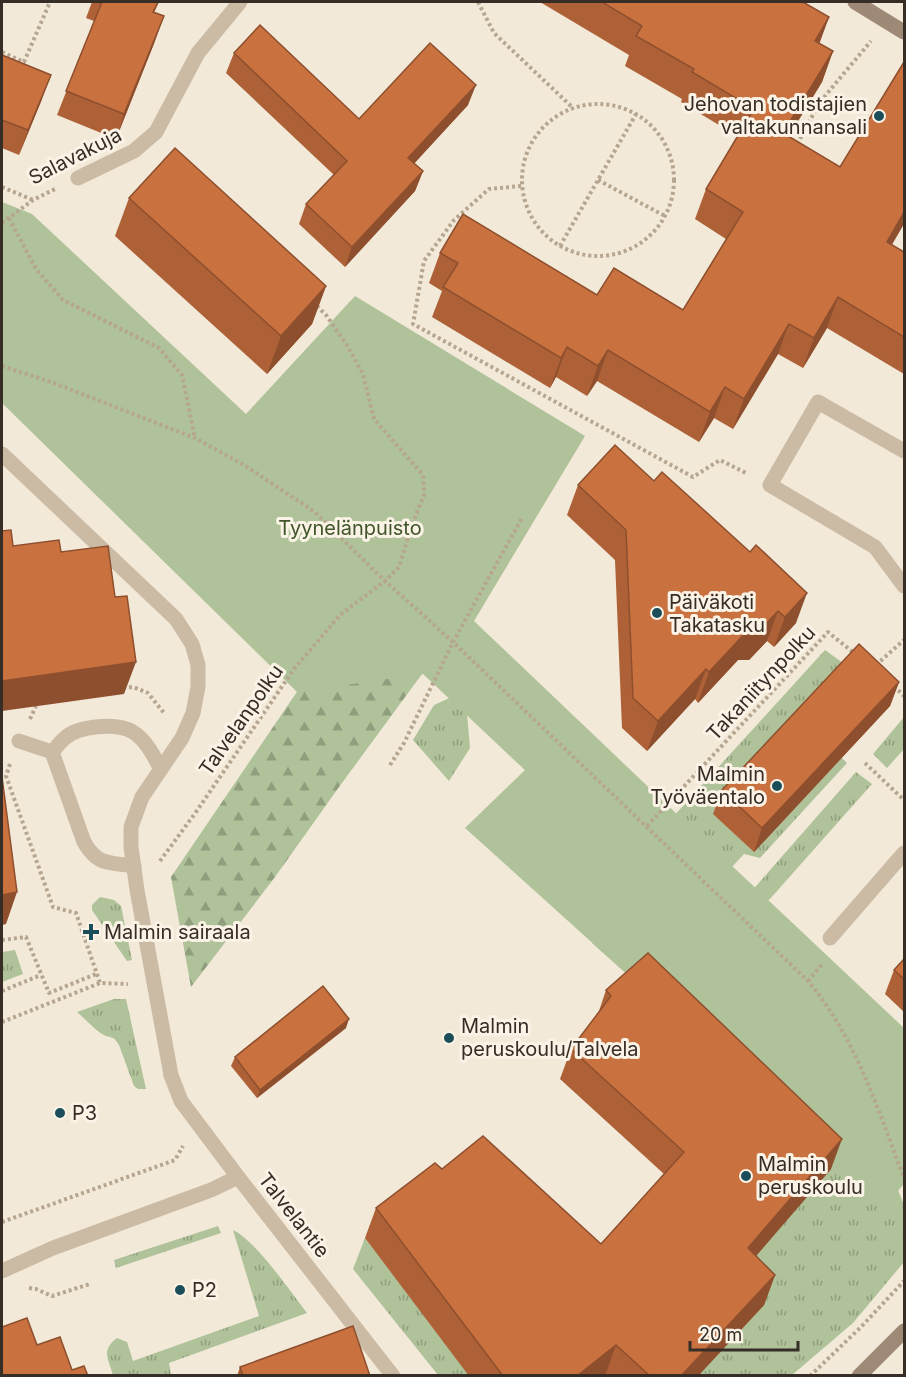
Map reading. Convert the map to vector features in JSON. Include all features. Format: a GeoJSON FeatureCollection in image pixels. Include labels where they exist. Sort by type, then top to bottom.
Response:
{"type":"FeatureCollection","features":[{"type":"Feature","properties":{"kind":"main road"},"geometry":{"type":"LineString","coordinates":[[855,2],[904,32]]}},
{"type":"Feature","properties":{"kind":"main road"},"geometry":{"type":"LineString","coordinates":[[859,1376],[904,1331]]}},
{"type":"Feature","properties":{"kind":"street","name":"Salavakuja"},"geometry":{"type":"LineString","coordinates":[[78,178],[134,151],[156,132],[198,53],[240,2]]}},
{"type":"Feature","properties":{"kind":"street"},"geometry":{"type":"LineString","coordinates":[[904,451],[818,402],[770,485],[875,547],[904,586]]}},
{"type":"Feature","properties":{"kind":"street","name":"Talvelantie"},"geometry":{"type":"LineString","coordinates":[[2,454],[176,619],[192,644],[198,665],[198,687],[193,713],[182,738],[142,797],[131,827],[131,847],[137,890],[171,1075],[181,1101],[238,1178],[393,1376]]}},
{"type":"Feature","properties":{"kind":"street"},"geometry":{"type":"LineString","coordinates":[[52,752],[66,736],[82,730],[122,726],[134,732],[148,747],[160,769]]}},
{"type":"Feature","properties":{"kind":"street"},"geometry":{"type":"LineString","coordinates":[[19,741],[52,752]]}},
{"type":"Feature","properties":{"kind":"street"},"geometry":{"type":"LineString","coordinates":[[52,752],[84,842],[91,854],[101,861],[134,866]]}},
{"type":"Feature","properties":{"kind":"street"},"geometry":{"type":"LineString","coordinates":[[830,938],[904,853]]}},
{"type":"Feature","properties":{"kind":"street"},"geometry":{"type":"LineString","coordinates":[[2,1271],[53,1248],[212,1190],[238,1178]]}},
{"type":"Feature","properties":{"kind":"path"},"geometry":{"type":"LineString","coordinates":[[2,52],[24,62],[50,2]]}},
{"type":"Feature","properties":{"kind":"path"},"geometry":{"type":"LineString","coordinates":[[478,2],[494,33],[572,108]]}},
{"type":"Feature","properties":{"kind":"path"},"geometry":{"type":"LineString","coordinates":[[797,144],[820,102],[874,38]]}},
{"type":"Feature","properties":{"kind":"path"},"geometry":{"type":"LineString","coordinates":[[592,103],[612,104],[631,111],[648,122],[661,136],[670,154],[674,174],[673,194],[665,216],[656,230],[641,243],[623,253],[604,256],[584,255],[560,246],[547,238],[534,223],[525,206],[521,186],[522,166],[528,147],[539,130],[555,117],[572,108],[592,103]]}},
{"type":"Feature","properties":{"kind":"path"},"geometry":{"type":"LineString","coordinates":[[560,246],[636,114]]}},
{"type":"Feature","properties":{"kind":"path","name":"Salavakuja"},"geometry":{"type":"LineString","coordinates":[[2,223],[33,200],[78,178]]}},
{"type":"Feature","properties":{"kind":"path"},"geometry":{"type":"LineString","coordinates":[[598,180],[665,216]]}},
{"type":"Feature","properties":{"kind":"path"},"geometry":{"type":"LineString","coordinates":[[521,186],[489,189],[454,220],[424,261],[413,324],[693,477],[720,460],[770,485]]}},
{"type":"Feature","properties":{"kind":"path"},"geometry":{"type":"LineString","coordinates":[[2,187],[33,200]]}},
{"type":"Feature","properties":{"kind":"path"},"geometry":{"type":"LineString","coordinates":[[9,218],[36,269],[63,300],[159,348],[182,375],[195,438]]}},
{"type":"Feature","properties":{"kind":"path","name":"Talvelanpolku"},"geometry":{"type":"LineString","coordinates":[[137,890],[196,812],[294,669],[340,615],[385,581],[399,567],[424,495],[423,475],[374,420],[363,374],[326,315],[313,302]]}},
{"type":"Feature","properties":{"kind":"path"},"geometry":{"type":"LineString","coordinates":[[2,366],[51,382],[195,438],[244,465],[315,513],[647,826],[824,999],[856,1056],[904,1178]]}},
{"type":"Feature","properties":{"kind":"path"},"geometry":{"type":"LineString","coordinates":[[390,765],[404,743],[453,642],[522,518]]}},
{"type":"Feature","properties":{"kind":"path","name":"Takaniitynpolku"},"geometry":{"type":"LineString","coordinates":[[647,826],[828,632],[855,654]]}},
{"type":"Feature","properties":{"kind":"path"},"geometry":{"type":"LineString","coordinates":[[872,668],[904,640]]}},
{"type":"Feature","properties":{"kind":"path"},"geometry":{"type":"LineString","coordinates":[[888,682],[904,696]]}},
{"type":"Feature","properties":{"kind":"path"},"geometry":{"type":"LineString","coordinates":[[36,706],[19,741],[6,776],[53,907],[76,913],[100,983]]}},
{"type":"Feature","properties":{"kind":"path"},"geometry":{"type":"LineString","coordinates":[[865,763],[904,800]]}},
{"type":"Feature","properties":{"kind":"path"},"geometry":{"type":"LineString","coordinates":[[2,940],[26,937],[49,993],[96,974]]}},
{"type":"Feature","properties":{"kind":"path"},"geometry":{"type":"LineString","coordinates":[[2,991],[41,975]]}},
{"type":"Feature","properties":{"kind":"path"},"geometry":{"type":"LineString","coordinates":[[2,1022],[100,983],[128,984],[153,981]]}},
{"type":"Feature","properties":{"kind":"path"},"geometry":{"type":"LineString","coordinates":[[2,1222],[175,1160],[183,1145]]}},
{"type":"Feature","properties":{"kind":"path"},"geometry":{"type":"LineString","coordinates":[[810,1376],[861,1328],[904,1281]]}},
{"type":"Feature","properties":{"kind":"path"},"geometry":{"type":"LineString","coordinates":[[20,1289],[36,1289],[52,1296],[90,1284]]}},
{"type":"Feature","properties":{"kind":"green space","name":"Tyynelänpuisto"},"geometry":{"type":"Polygon","coordinates":[[[2,202],[32,214],[246,414],[355,296],[585,436],[474,621],[904,1028],[904,1184],[884,1206],[465,828],[525,770],[423,674],[297,692],[2,403],[2,202]]]}},
{"type":"Feature","properties":{"kind":"green space"},"geometry":{"type":"Polygon","coordinates":[[[335,636],[422,674],[275,877],[191,987],[171,877],[335,636]]]}},
{"type":"Feature","properties":{"kind":"green space"},"geometry":{"type":"Polygon","coordinates":[[[825,650],[850,668],[842,758],[847,763],[760,858],[744,854],[718,882],[662,829],[825,650]]]}},
{"type":"Feature","properties":{"kind":"green space"},"geometry":{"type":"Polygon","coordinates":[[[465,691],[470,748],[449,781],[413,740],[434,705],[465,691]]]}},
{"type":"Feature","properties":{"kind":"green space"},"geometry":{"type":"Polygon","coordinates":[[[904,717],[904,749],[887,768],[873,754],[904,717]]]}},
{"type":"Feature","properties":{"kind":"green space"},"geometry":{"type":"Polygon","coordinates":[[[491,738],[853,1076],[904,1205],[904,1262],[853,1323],[792,1375],[698,1375],[637,983],[592,943],[646,884],[491,738]]]}},
{"type":"Feature","properties":{"kind":"green space"},"geometry":{"type":"Polygon","coordinates":[[[856,772],[872,784],[769,900],[756,899],[750,893],[856,772]]]}},
{"type":"Feature","properties":{"kind":"green space"},"geometry":{"type":"Polygon","coordinates":[[[100,897],[114,900],[121,906],[132,960],[127,961],[92,910],[92,905],[100,897]]]}},
{"type":"Feature","properties":{"kind":"green space"},"geometry":{"type":"Polygon","coordinates":[[[15,950],[23,974],[2,982],[2,952],[15,950]]]}},
{"type":"Feature","properties":{"kind":"green space"},"geometry":{"type":"Polygon","coordinates":[[[114,999],[126,999],[146,1089],[138,1089],[134,1086],[115,1040],[94,1028],[77,1012],[114,999]]]}},
{"type":"Feature","properties":{"kind":"green space"},"geometry":{"type":"Polygon","coordinates":[[[218,1226],[221,1233],[116,1268],[114,1260],[218,1226]]]}},
{"type":"Feature","properties":{"kind":"green space"},"geometry":{"type":"Polygon","coordinates":[[[233,1230],[262,1255],[307,1313],[169,1363],[171,1375],[113,1375],[107,1350],[117,1338],[127,1342],[133,1361],[259,1316],[233,1230]]]}},
{"type":"Feature","properties":{"kind":"green space"},"geometry":{"type":"Polygon","coordinates":[[[365,1238],[469,1375],[438,1375],[353,1269],[365,1238]]]}},
{"type":"Feature","properties":{"kind":"building"},"geometry":{"type":"Polygon","coordinates":[[[102,2],[158,2],[153,12],[164,16],[124,114],[66,91],[102,2]]]}},
{"type":"Feature","properties":{"kind":"building"},"geometry":{"type":"Polygon","coordinates":[[[602,2],[803,2],[829,17],[815,41],[833,51],[783,133],[840,167],[904,62],[904,212],[887,242],[904,252],[904,337],[838,297],[814,338],[789,324],[744,399],[725,387],[710,412],[608,350],[598,366],[567,347],[561,358],[443,287],[458,263],[440,253],[463,214],[597,295],[614,268],[683,310],[743,212],[706,189],[754,109],[692,72],[694,69],[636,36],[642,26],[602,2]]]}},
{"type":"Feature","properties":{"kind":"building"},"geometry":{"type":"Polygon","coordinates":[[[260,25],[359,119],[430,43],[476,85],[408,158],[423,171],[352,247],[306,204],[347,161],[234,53],[260,25]]]}},
{"type":"Feature","properties":{"kind":"building"},"geometry":{"type":"Polygon","coordinates":[[[2,55],[51,75],[28,130],[2,120],[2,55]]]}},
{"type":"Feature","properties":{"kind":"building"},"geometry":{"type":"Polygon","coordinates":[[[175,148],[326,286],[281,336],[129,198],[175,148]]]}},
{"type":"Feature","properties":{"kind":"building"},"geometry":{"type":"Polygon","coordinates":[[[615,445],[654,481],[662,472],[750,552],[756,545],[807,593],[785,617],[778,611],[760,630],[749,629],[709,672],[706,669],[658,721],[633,698],[626,530],[578,485],[615,445]]]}},
{"type":"Feature","properties":{"kind":"building"},"geometry":{"type":"Polygon","coordinates":[[[11,530],[13,546],[59,540],[61,552],[108,546],[115,597],[127,596],[136,662],[2,681],[2,531],[11,530]]]}},
{"type":"Feature","properties":{"kind":"building","name":"Malmin Työväentalo"},"geometry":{"type":"Polygon","coordinates":[[[859,644],[899,682],[762,828],[722,790],[859,644]]]}},
{"type":"Feature","properties":{"kind":"building"},"geometry":{"type":"Polygon","coordinates":[[[2,777],[17,892],[2,895],[2,777]]]}},
{"type":"Feature","properties":{"kind":"building","name":"Malmin peruskoulu"},"geometry":{"type":"Polygon","coordinates":[[[648,953],[842,1139],[748,1248],[775,1275],[681,1376],[650,1376],[616,1345],[577,1376],[503,1376],[376,1208],[435,1163],[442,1169],[483,1136],[601,1244],[684,1152],[571,1049],[611,996],[606,990],[648,953]]]}},
{"type":"Feature","properties":{"kind":"building"},"geometry":{"type":"Polygon","coordinates":[[[904,959],[904,979],[894,970],[904,959]]]}},
{"type":"Feature","properties":{"kind":"building"},"geometry":{"type":"Polygon","coordinates":[[[323,986],[349,1019],[260,1090],[235,1057],[323,986]]]}},
{"type":"Feature","properties":{"kind":"building"},"geometry":{"type":"Polygon","coordinates":[[[27,1318],[37,1345],[60,1337],[72,1370],[84,1366],[88,1376],[2,1376],[2,1327],[27,1318]]]}},
{"type":"Feature","properties":{"kind":"building"},"geometry":{"type":"Polygon","coordinates":[[[353,1326],[370,1376],[243,1376],[240,1367],[353,1326]]]}},
{"type":"Feature","properties":{"kind":"place","name":"Jehovan todistajien valtakunnansali"},"geometry":{"type":"Point","coordinates":[879,116]}},
{"type":"Feature","properties":{"kind":"place","name":"Päiväkoti Takatasku"},"geometry":{"type":"Point","coordinates":[657,613]}},
{"type":"Feature","properties":{"kind":"place","name":"Malmin Työväentalo"},"geometry":{"type":"Point","coordinates":[777,786]}},
{"type":"Feature","properties":{"kind":"place","name":"Malmin sairaala"},"geometry":{"type":"Point","coordinates":[91,932]}},
{"type":"Feature","properties":{"kind":"place","name":"Malmin peruskoulu/Talvela"},"geometry":{"type":"Point","coordinates":[449,1038]}},
{"type":"Feature","properties":{"kind":"place","name":"P3"},"geometry":{"type":"Point","coordinates":[60,1113]}},
{"type":"Feature","properties":{"kind":"place","name":"Malmin peruskoulu"},"geometry":{"type":"Point","coordinates":[746,1176]}},
{"type":"Feature","properties":{"kind":"place","name":"P2"},"geometry":{"type":"Point","coordinates":[180,1290]}}]}
